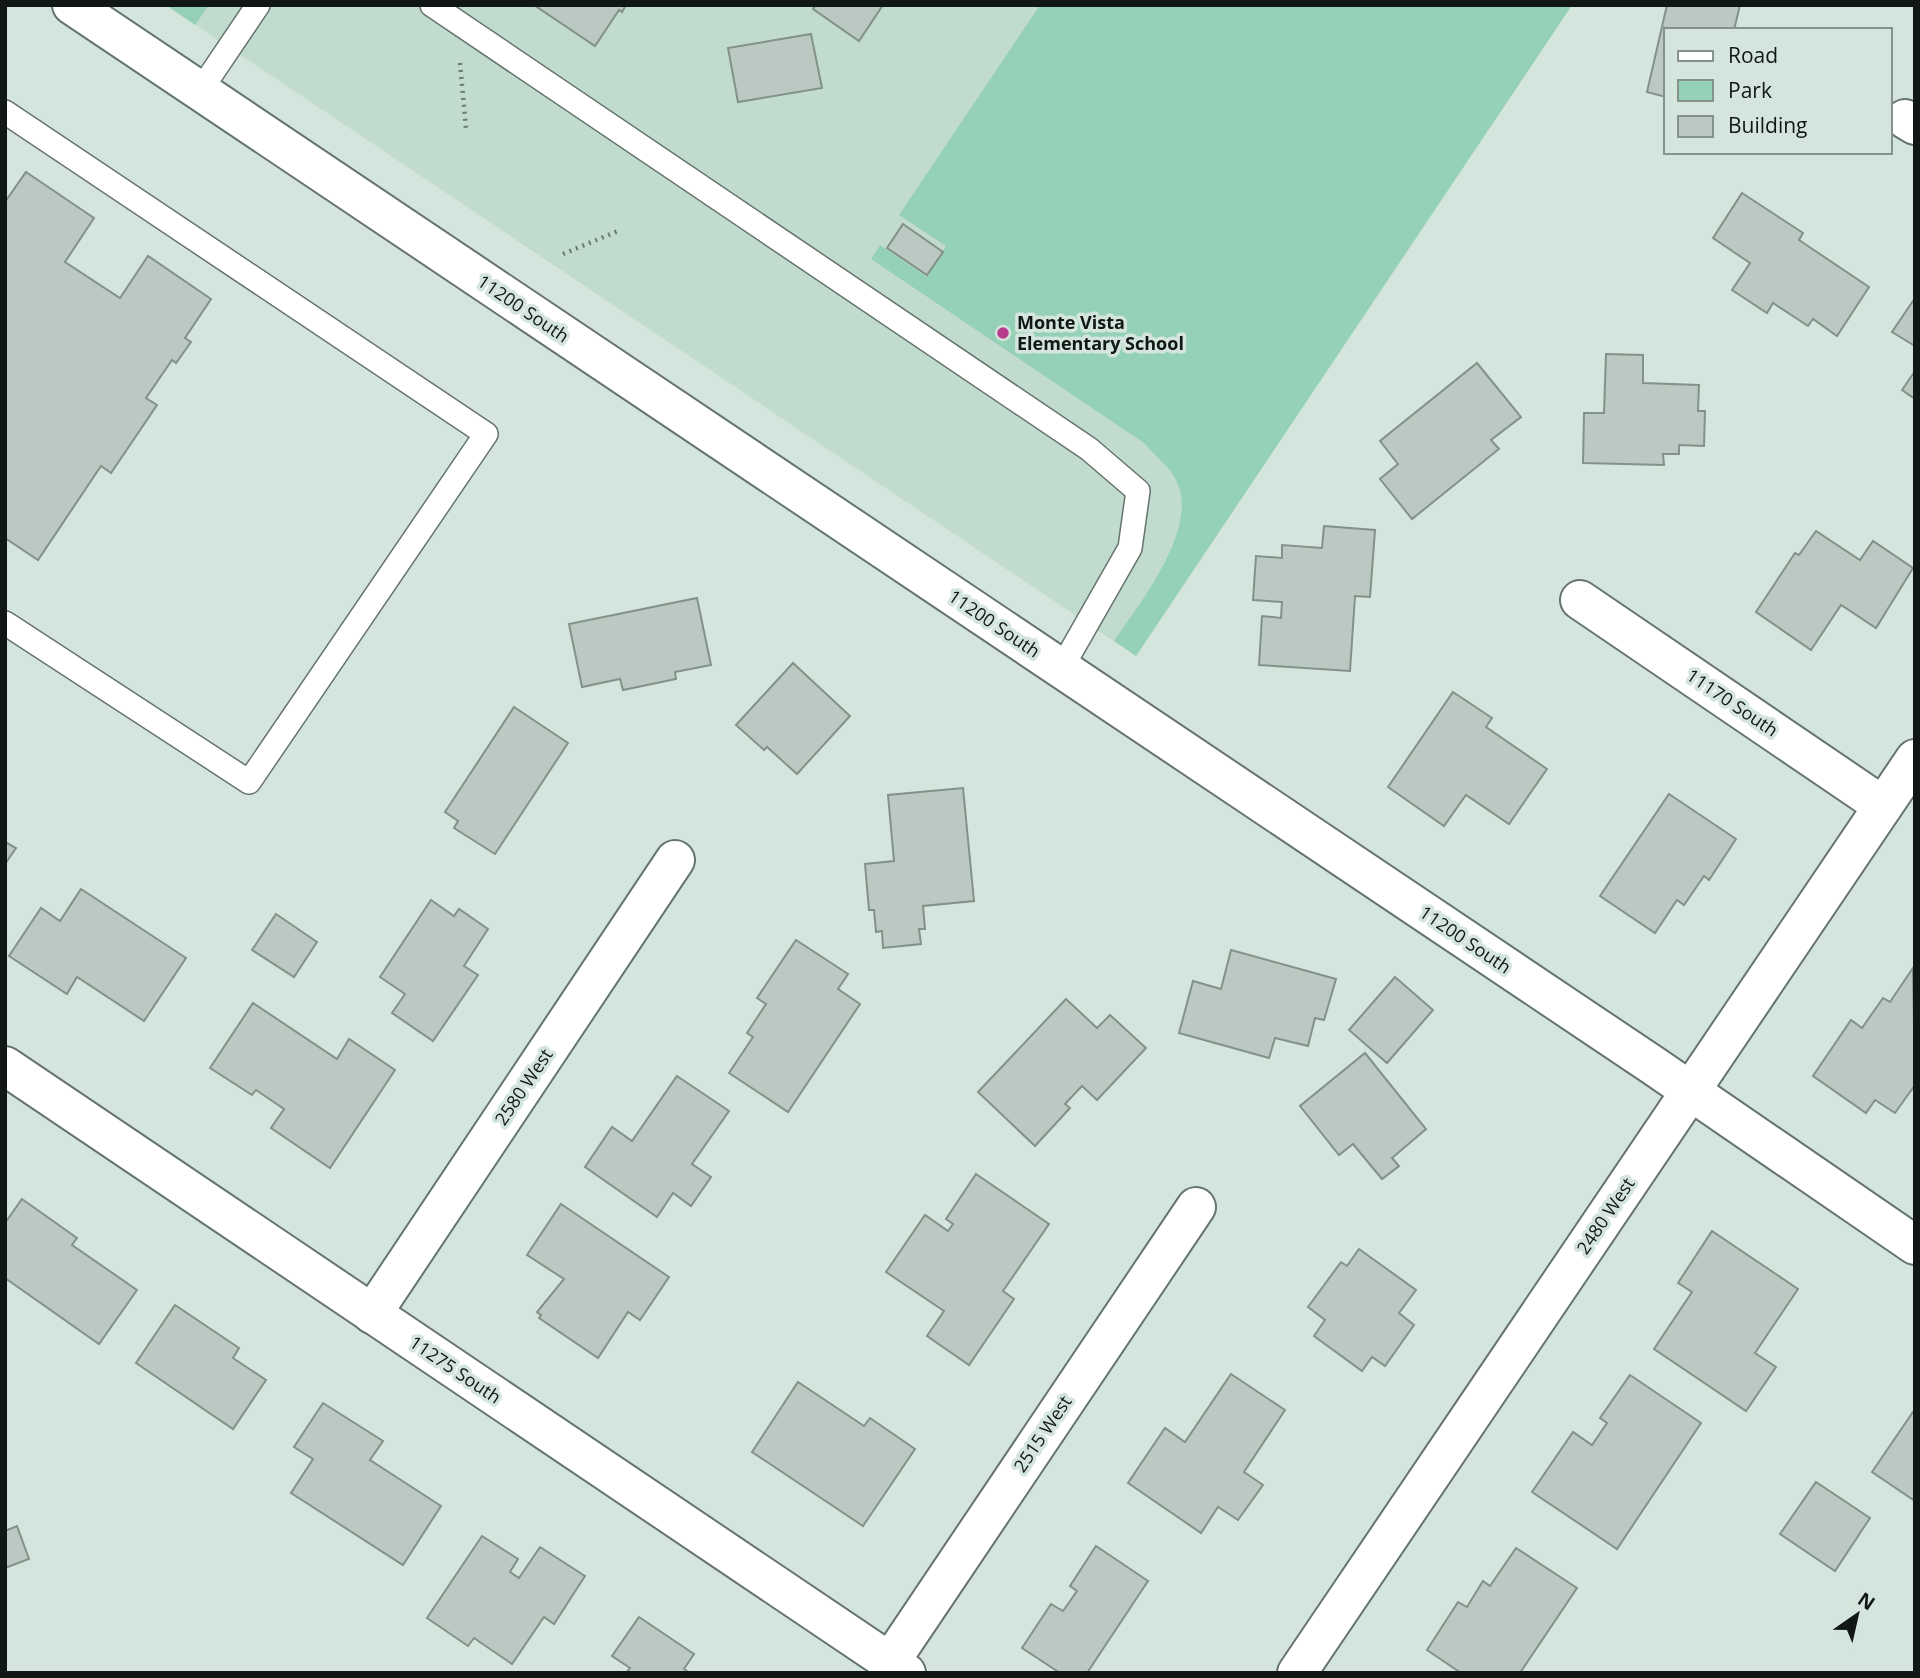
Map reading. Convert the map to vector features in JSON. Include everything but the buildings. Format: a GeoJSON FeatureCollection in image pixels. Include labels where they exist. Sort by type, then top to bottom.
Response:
{"type":"FeatureCollection","features":[{"type":"Feature","properties":{"kind":"street","name":"11200 South"},"geometry":{"type":"LineString","coordinates":[[72,5],[1691,1091],[1915,1245]]}},
{"type":"Feature","properties":{"kind":"street","name":"11170 South"},"geometry":{"type":"LineString","coordinates":[[1580,600],[1883,806]]}},
{"type":"Feature","properties":{"kind":"street","name":"2480 West"},"geometry":{"type":"LineString","coordinates":[[1297,1673],[1915,759]]}},
{"type":"Feature","properties":{"kind":"street","name":"2580 West"},"geometry":{"type":"LineString","coordinates":[[372,1314],[675,860]]}},
{"type":"Feature","properties":{"kind":"street","name":"11275 South"},"geometry":{"type":"LineString","coordinates":[[5,1066],[898,1667]]}},
{"type":"Feature","properties":{"kind":"street","name":"2515 West"},"geometry":{"type":"LineString","coordinates":[[898,1667],[1196,1207]]}},
{"type":"Feature","properties":{"kind":"lane"},"geometry":{"type":"LineString","coordinates":[[200,91],[258,5]]}},
{"type":"Feature","properties":{"kind":"lane"},"geometry":{"type":"LineString","coordinates":[[432,5],[1089,449],[1138,491],[1130,548],[1061,669]]}},
{"type":"Feature","properties":{"kind":"lane"},"geometry":{"type":"LineString","coordinates":[[5,112],[486,434],[249,782],[5,623]]}},
{"type":"Feature","properties":{"kind":"path"},"geometry":{"type":"LineString","coordinates":[[460,62],[466,128]]}},
{"type":"Feature","properties":{"kind":"path"},"geometry":{"type":"LineString","coordinates":[[563,254],[618,231]]}},
{"type":"Feature","properties":{"kind":"shaded area","name":"Monte Vista Elementary School"},"geometry":{"type":"Polygon","coordinates":[[[166,5],[1572,5],[1136,656],[166,5]]]}},
{"type":"Feature","properties":{"kind":"green space"},"geometry":{"type":"Polygon","coordinates":[[[166,5],[209,5],[195,25],[166,5]]]}},
{"type":"Feature","properties":{"kind":"green space"},"geometry":{"type":"Polygon","coordinates":[[[1040,5],[1572,5],[1136,656],[1114,641],[1151,586],[1174,542],[1182,499],[1173,475],[1144,443],[871,259],[880,245],[927,277],[946,246],[899,215],[1040,5]]]}},
{"type":"Feature","properties":{"kind":"place","name":"Monte Vista Elementary School"},"geometry":{"type":"Point","coordinates":[1003,333]}}]}
